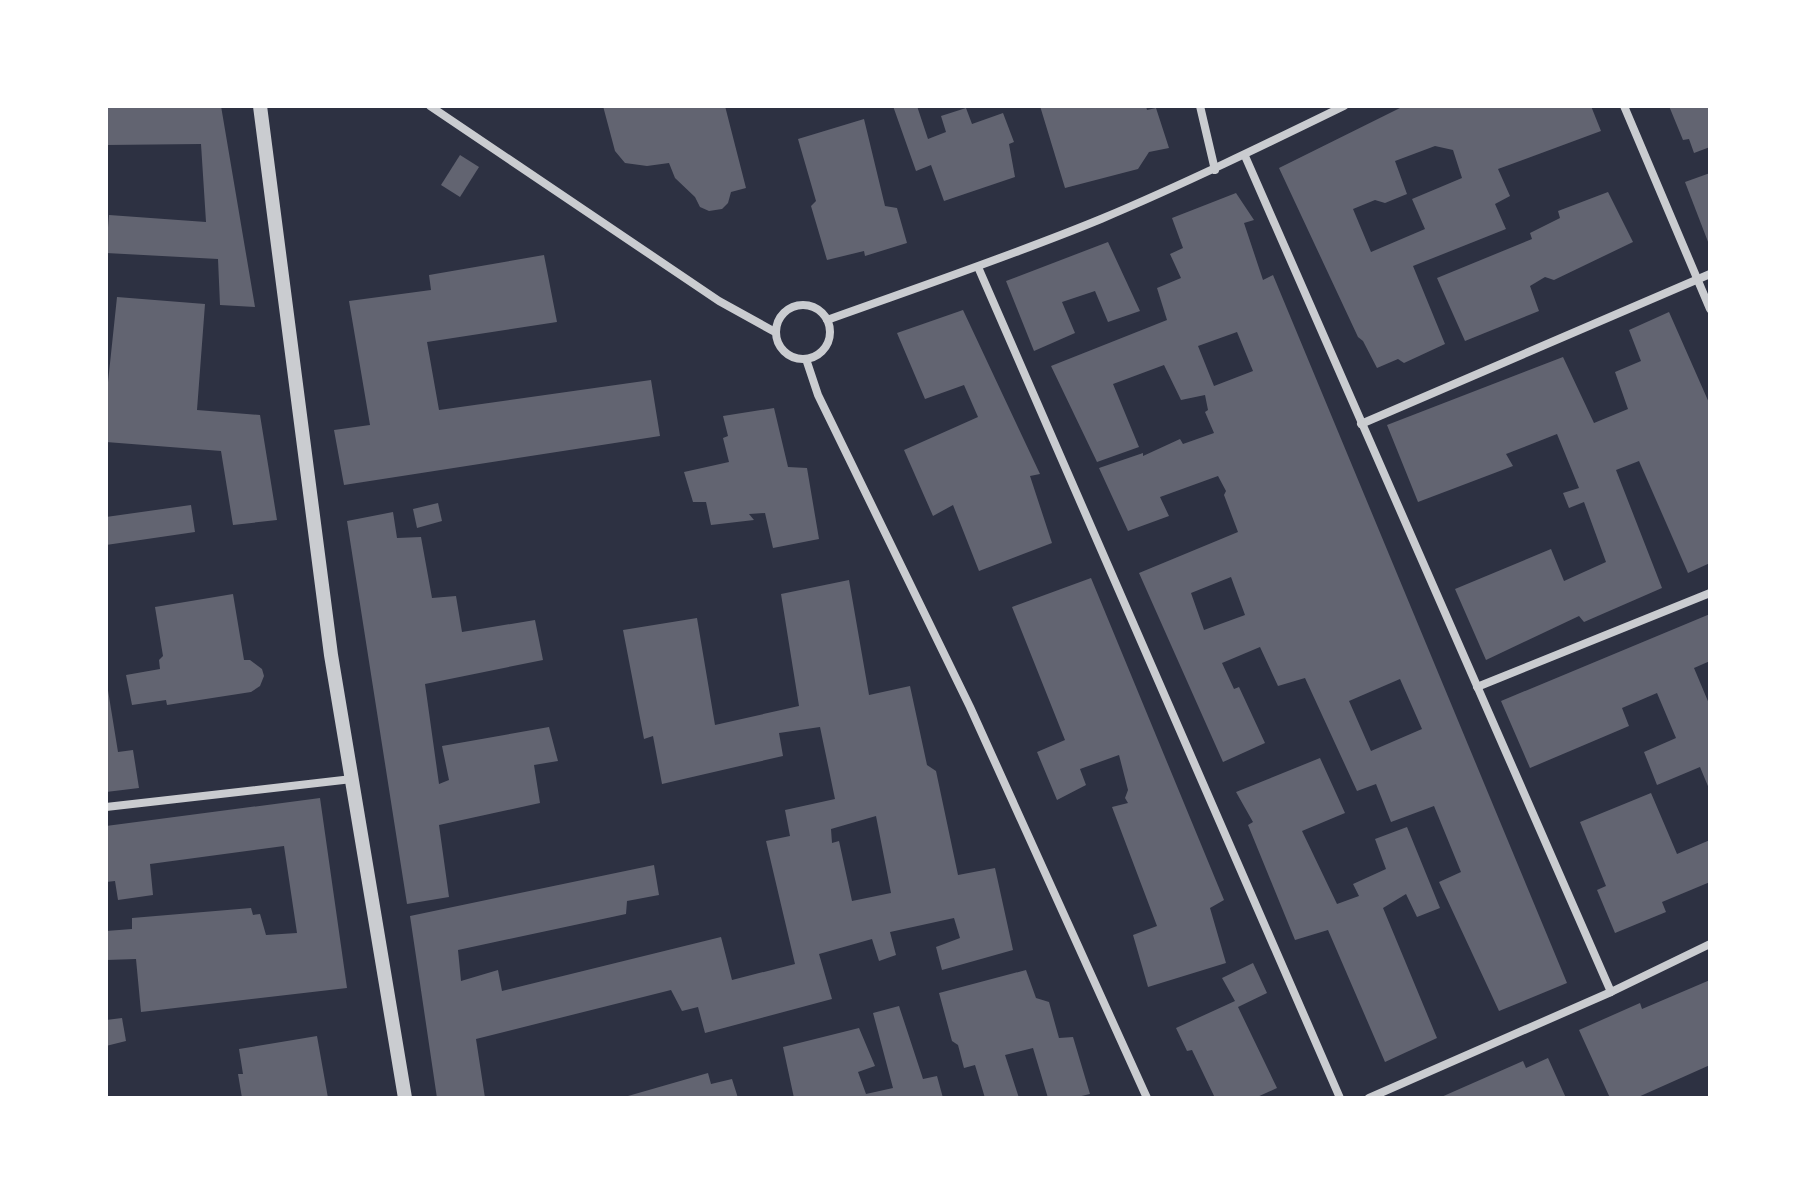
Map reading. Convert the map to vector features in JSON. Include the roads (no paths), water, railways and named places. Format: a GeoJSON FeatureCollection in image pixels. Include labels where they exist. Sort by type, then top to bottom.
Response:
{"type":"FeatureCollection","features":[{"type":"Feature","properties":{"kind":"street"},"geometry":{"type":"LineString","coordinates":[[260,106],[329,640],[405,1098]]}},
{"type":"Feature","properties":{"kind":"street"},"geometry":{"type":"LineString","coordinates":[[430,106],[719,301],[775,332]]}},
{"type":"Feature","properties":{"kind":"street"},"geometry":{"type":"LineString","coordinates":[[1200,106],[1215,170]]}},
{"type":"Feature","properties":{"kind":"street"},"geometry":{"type":"LineString","coordinates":[[827,320],[978,267],[1100,219],[1215,170],[1344,106]]}},
{"type":"Feature","properties":{"kind":"street"},"geometry":{"type":"LineString","coordinates":[[1624,106],[1710,309]]}},
{"type":"Feature","properties":{"kind":"street"},"geometry":{"type":"LineString","coordinates":[[1245,156],[1611,992]]}},
{"type":"Feature","properties":{"kind":"street"},"geometry":{"type":"LineString","coordinates":[[978,267],[1340,1098]]}},
{"type":"Feature","properties":{"kind":"street"},"geometry":{"type":"LineString","coordinates":[[1361,424],[1710,274]]}},
{"type":"Feature","properties":{"kind":"street"},"geometry":{"type":"LineString","coordinates":[[798,305],[815,307],[827,320],[830,337],[821,352],[806,359],[788,355],[781,349],[775,332],[782,314],[798,305]]}},
{"type":"Feature","properties":{"kind":"street"},"geometry":{"type":"LineString","coordinates":[[806,359],[818,395],[970,707],[1147,1098]]}},
{"type":"Feature","properties":{"kind":"street"},"geometry":{"type":"LineString","coordinates":[[1477,687],[1710,593]]}},
{"type":"Feature","properties":{"kind":"street"},"geometry":{"type":"LineString","coordinates":[[106,807],[352,779]]}},
{"type":"Feature","properties":{"kind":"street"},"geometry":{"type":"LineString","coordinates":[[1369,1098],[1611,992],[1710,944]]}}]}
